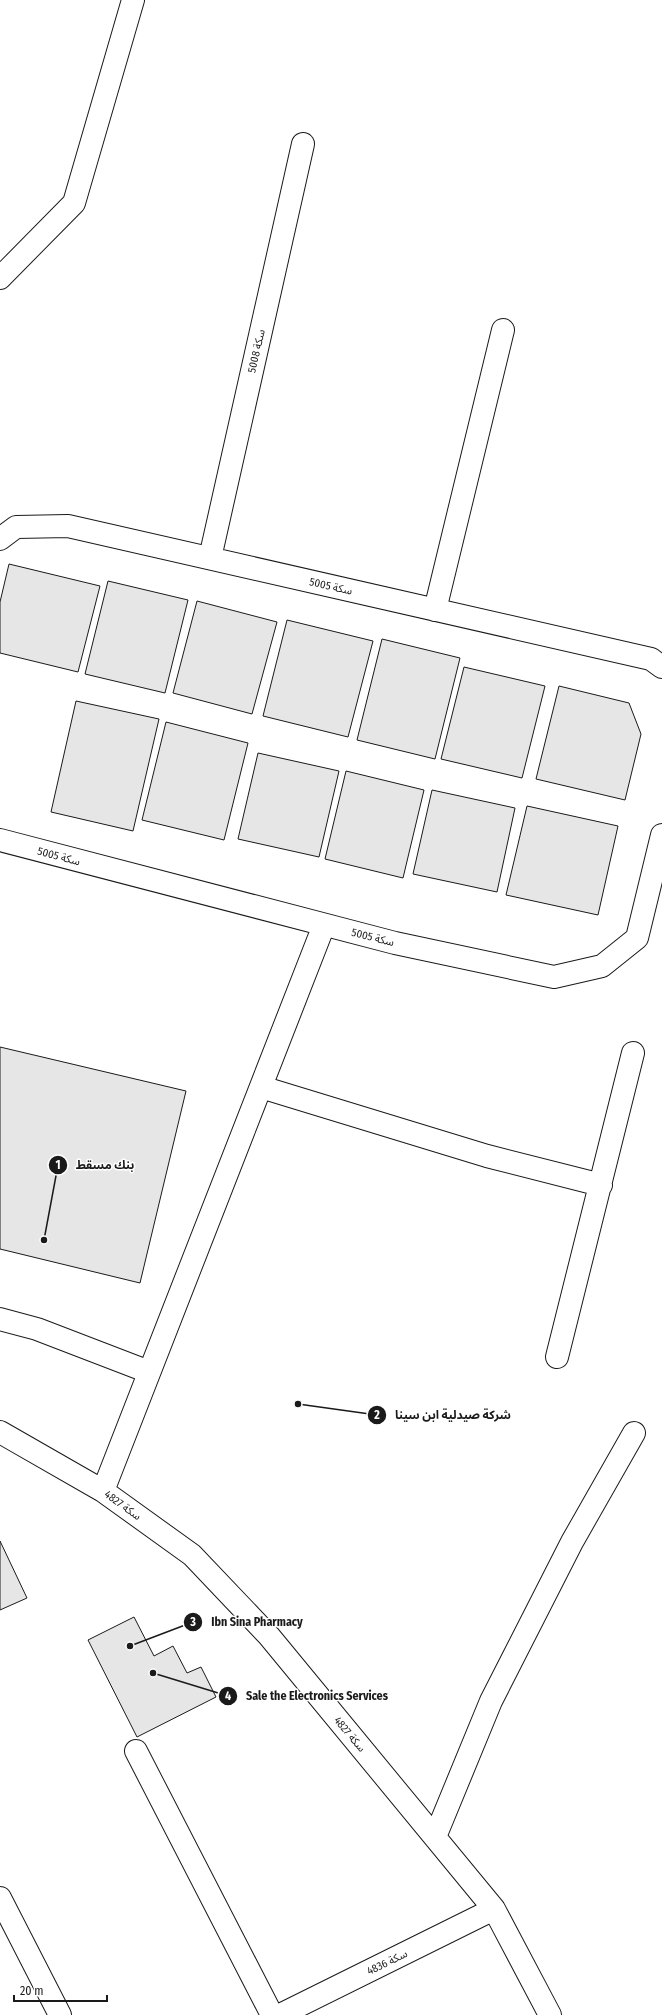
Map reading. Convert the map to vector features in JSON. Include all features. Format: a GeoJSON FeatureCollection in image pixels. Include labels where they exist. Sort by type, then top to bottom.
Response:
{"type":"FeatureCollection","features":[{"type":"Feature","properties":{"kind":"street"},"geometry":{"type":"LineString","coordinates":[[0,278],[74,203],[132,0]]}},
{"type":"Feature","properties":{"kind":"street","name":"سكة 5008"},"geometry":{"type":"LineString","coordinates":[[210,558],[303,144]]}},
{"type":"Feature","properties":{"kind":"street"},"geometry":{"type":"LineString","coordinates":[[435,610],[503,330]]}},
{"type":"Feature","properties":{"kind":"street","name":"سكة 5005"},"geometry":{"type":"LineString","coordinates":[[0,539],[16,527],[68,526],[651,659],[662,667]]}},
{"type":"Feature","properties":{"kind":"street","name":"سكة 5005"},"geometry":{"type":"LineString","coordinates":[[0,840],[395,943],[554,977],[602,966],[637,938],[662,835]]}},
{"type":"Feature","properties":{"kind":"street"},"geometry":{"type":"LineString","coordinates":[[102,1490],[262,1087],[324,925]]}},
{"type":"Feature","properties":{"kind":"street"},"geometry":{"type":"LineString","coordinates":[[557,1357],[633,1053]]}},
{"type":"Feature","properties":{"kind":"street"},"geometry":{"type":"LineString","coordinates":[[262,1087],[487,1156],[601,1185]]}},
{"type":"Feature","properties":{"kind":"street"},"geometry":{"type":"LineString","coordinates":[[0,1319],[36,1329],[149,1372]]}},
{"type":"Feature","properties":{"kind":"street","name":"سكة 4827"},"geometry":{"type":"LineString","coordinates":[[0,1432],[102,1490],[192,1555],[269,1636],[494,1909],[550,2015]]}},
{"type":"Feature","properties":{"kind":"street"},"geometry":{"type":"LineString","coordinates":[[435,1837],[491,1701],[572,1542],[634,1433]]}},
{"type":"Feature","properties":{"kind":"street"},"geometry":{"type":"LineString","coordinates":[[136,1751],[272,2015]]}},
{"type":"Feature","properties":{"kind":"street"},"geometry":{"type":"LineString","coordinates":[[0,1898],[60,2015]]}},
{"type":"Feature","properties":{"kind":"street","name":"سكة 4836"},"geometry":{"type":"LineString","coordinates":[[280,2015],[494,1909]]}},
{"type":"Feature","properties":{"kind":"building"},"geometry":{"type":"Polygon","coordinates":[[[9,564],[100,586],[78,672],[0,653],[0,602],[9,564]]]}},
{"type":"Feature","properties":{"kind":"building"},"geometry":{"type":"Polygon","coordinates":[[[108,581],[188,600],[165,693],[85,674],[108,581]]]}},
{"type":"Feature","properties":{"kind":"building"},"geometry":{"type":"Polygon","coordinates":[[[197,601],[277,622],[252,714],[173,693],[197,601]]]}},
{"type":"Feature","properties":{"kind":"building"},"geometry":{"type":"Polygon","coordinates":[[[287,620],[373,641],[348,737],[263,716],[287,620]]]}},
{"type":"Feature","properties":{"kind":"building"},"geometry":{"type":"Polygon","coordinates":[[[382,639],[460,658],[435,759],[357,740],[382,639]]]}},
{"type":"Feature","properties":{"kind":"building"},"geometry":{"type":"Polygon","coordinates":[[[464,667],[545,686],[522,778],[441,759],[464,667]]]}},
{"type":"Feature","properties":{"kind":"building"},"geometry":{"type":"Polygon","coordinates":[[[559,686],[629,703],[641,734],[625,800],[536,779],[559,686]]]}},
{"type":"Feature","properties":{"kind":"building"},"geometry":{"type":"Polygon","coordinates":[[[76,701],[159,719],[133,831],[51,812],[76,701]]]}},
{"type":"Feature","properties":{"kind":"building"},"geometry":{"type":"Polygon","coordinates":[[[166,722],[248,743],[224,840],[142,820],[166,722]]]}},
{"type":"Feature","properties":{"kind":"building"},"geometry":{"type":"Polygon","coordinates":[[[258,753],[339,771],[319,857],[238,839],[258,753]]]}},
{"type":"Feature","properties":{"kind":"building"},"geometry":{"type":"Polygon","coordinates":[[[346,771],[424,790],[403,878],[325,859],[346,771]]]}},
{"type":"Feature","properties":{"kind":"building"},"geometry":{"type":"Polygon","coordinates":[[[432,790],[515,808],[497,892],[413,874],[432,790]]]}},
{"type":"Feature","properties":{"kind":"building"},"geometry":{"type":"Polygon","coordinates":[[[527,806],[618,826],[598,915],[506,895],[527,806]]]}},
{"type":"Feature","properties":{"kind":"building"},"geometry":{"type":"Polygon","coordinates":[[[0,1047],[186,1091],[140,1283],[0,1249],[0,1047]]]}},
{"type":"Feature","properties":{"kind":"building"},"geometry":{"type":"Polygon","coordinates":[[[0,1541],[27,1598],[0,1610],[0,1541]]]}},
{"type":"Feature","properties":{"kind":"building"},"geometry":{"type":"Polygon","coordinates":[[[134,1617],[154,1656],[173,1646],[187,1673],[201,1667],[216,1697],[137,1737],[88,1640],[134,1617]]]}},
{"type":"Feature","properties":{"kind":"place","name":"بنك مسقط"},"geometry":{"type":"Point","coordinates":[44,1240]}},
{"type":"Feature","properties":{"kind":"place","name":"شركة صيدلية ابن سينا"},"geometry":{"type":"Point","coordinates":[298,1404]}},
{"type":"Feature","properties":{"kind":"place","name":"Ibn Sina Pharmacy"},"geometry":{"type":"Point","coordinates":[130,1646]}},
{"type":"Feature","properties":{"kind":"place","name":"Sale the Electronics Services"},"geometry":{"type":"Point","coordinates":[153,1673]}}]}
